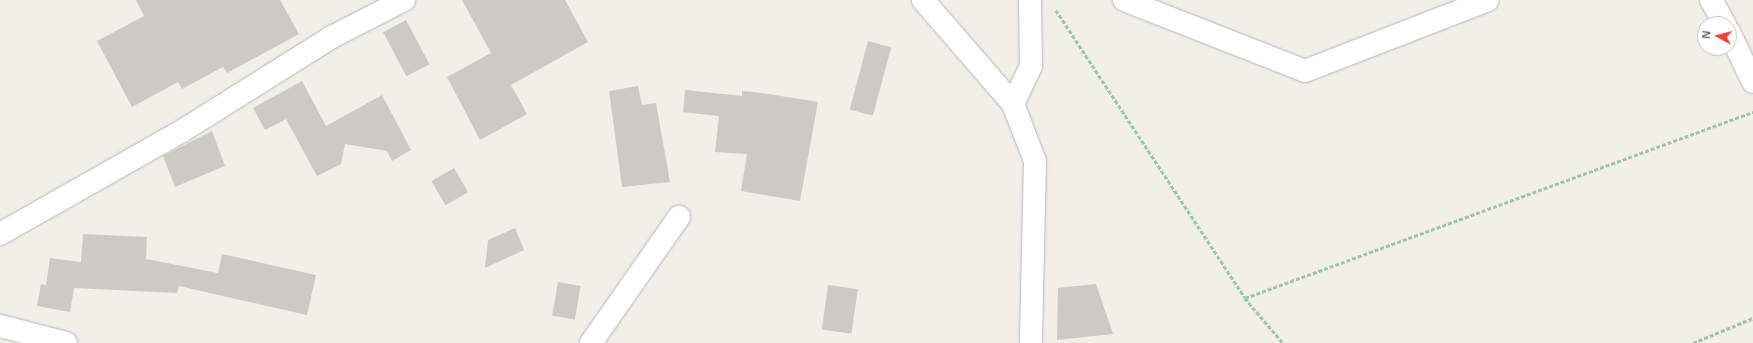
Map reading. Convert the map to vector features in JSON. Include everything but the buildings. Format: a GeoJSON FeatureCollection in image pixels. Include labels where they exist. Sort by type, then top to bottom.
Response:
{"type":"FeatureCollection","features":[{"type":"Feature","properties":{"kind":"street"},"geometry":{"type":"LineString","coordinates":[[0,234],[182,131],[332,37],[404,0]]}},
{"type":"Feature","properties":{"kind":"street"},"geometry":{"type":"LineString","coordinates":[[924,0],[1013,104],[1035,162],[1031,343]]}},
{"type":"Feature","properties":{"kind":"street"},"geometry":{"type":"LineString","coordinates":[[1013,104],[1031,66],[1030,0]]}},
{"type":"Feature","properties":{"kind":"street"},"geometry":{"type":"LineString","coordinates":[[1124,0],[1305,71],[1488,0]]}},
{"type":"Feature","properties":{"kind":"street"},"geometry":{"type":"LineString","coordinates":[[1711,0],[1720,16]]}},
{"type":"Feature","properties":{"kind":"street"},"geometry":{"type":"LineString","coordinates":[[1737,49],[1753,82]]}},
{"type":"Feature","properties":{"kind":"street"},"geometry":{"type":"LineString","coordinates":[[591,343],[679,217]]}},
{"type":"Feature","properties":{"kind":"street"},"geometry":{"type":"LineString","coordinates":[[0,326],[66,343]]}},
{"type":"Feature","properties":{"kind":"path"},"geometry":{"type":"LineString","coordinates":[[1053,7],[1245,298],[1283,343]]}},
{"type":"Feature","properties":{"kind":"path"},"geometry":{"type":"LineString","coordinates":[[1245,298],[1753,112]]}},
{"type":"Feature","properties":{"kind":"path"},"geometry":{"type":"LineString","coordinates":[[1693,343],[1753,318]]}}]}
